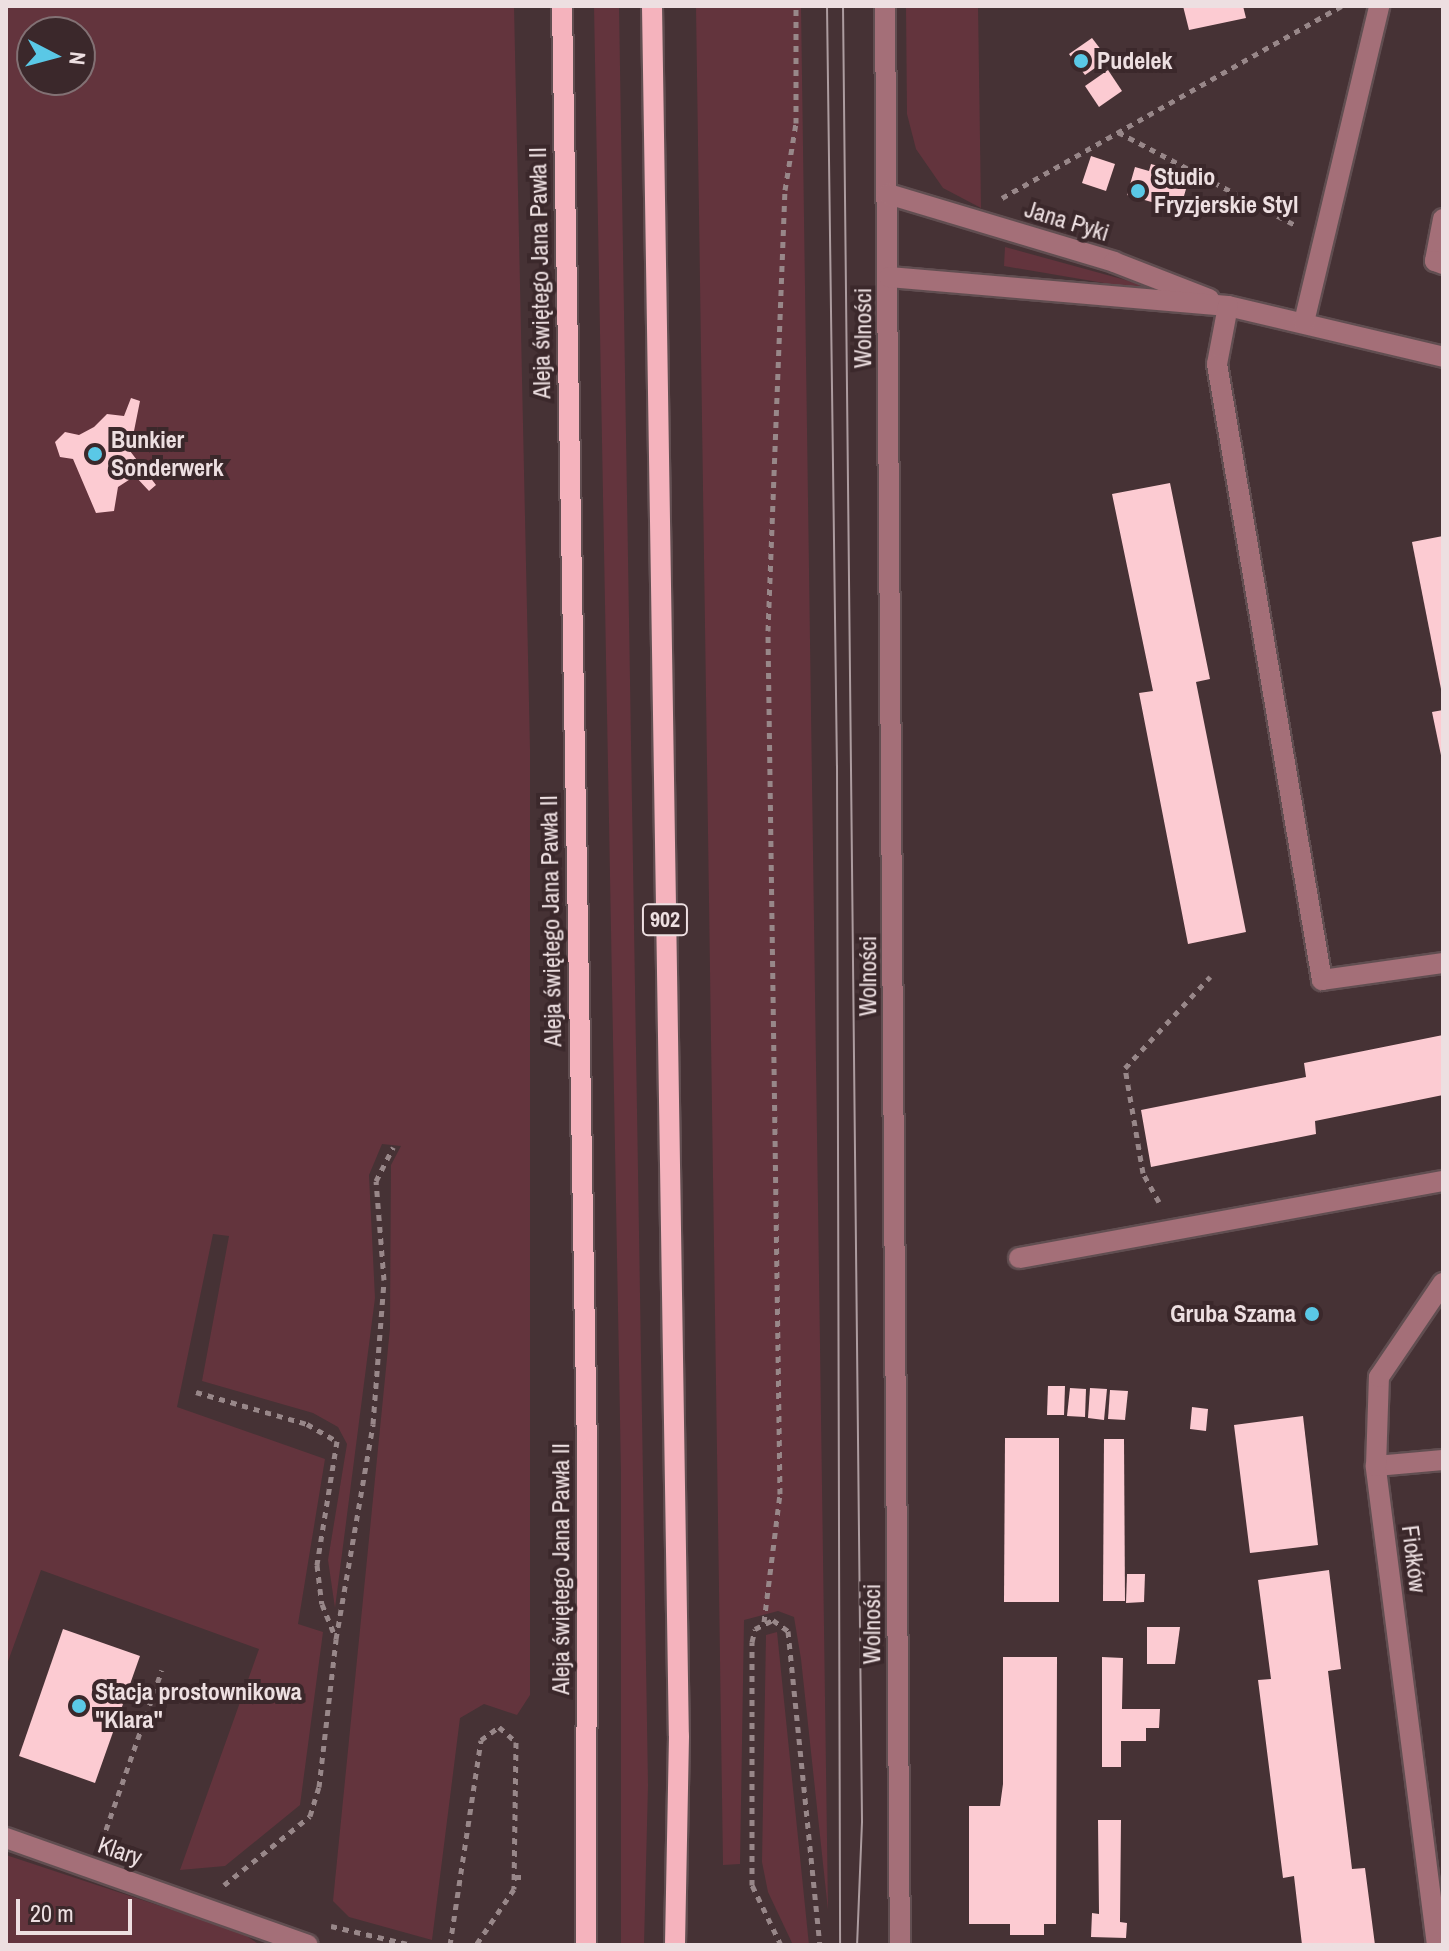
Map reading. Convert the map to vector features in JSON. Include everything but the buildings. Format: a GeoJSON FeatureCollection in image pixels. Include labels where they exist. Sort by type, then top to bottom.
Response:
{"type":"FeatureCollection","features":[{"type":"Feature","properties":{"kind":"main road","name":"Aleja świętego Jana Pawła II"},"geometry":{"type":"LineString","coordinates":[[562,6],[586,1945]]}},
{"type":"Feature","properties":{"kind":"main road","name":"902"},"geometry":{"type":"LineString","coordinates":[[652,6],[677,1834],[675,1945]]}},
{"type":"Feature","properties":{"kind":"street","name":"Wolności"},"geometry":{"type":"LineString","coordinates":[[885,6],[900,1945]]}},
{"type":"Feature","properties":{"kind":"street"},"geometry":{"type":"LineString","coordinates":[[1304,322],[1377,7]]}},
{"type":"Feature","properties":{"kind":"street","name":"Jana Pyki"},"geometry":{"type":"LineString","coordinates":[[888,194],[1114,262],[1228,306]]}},
{"type":"Feature","properties":{"kind":"street"},"geometry":{"type":"LineString","coordinates":[[1443,219],[1435,261],[1443,264]]}},
{"type":"Feature","properties":{"kind":"street","name":"Jana Pyki"},"geometry":{"type":"LineString","coordinates":[[889,277],[1228,306],[1443,357]]}},
{"type":"Feature","properties":{"kind":"street"},"geometry":{"type":"LineString","coordinates":[[1228,306],[1217,364],[1322,980],[1443,963]]}},
{"type":"Feature","properties":{"kind":"street"},"geometry":{"type":"LineString","coordinates":[[1019,1258],[1443,1181]]}},
{"type":"Feature","properties":{"kind":"street","name":"Fiołków"},"geometry":{"type":"LineString","coordinates":[[1437,1945],[1376,1466],[1379,1377],[1443,1283]]}},
{"type":"Feature","properties":{"kind":"street"},"geometry":{"type":"LineString","coordinates":[[1376,1466],[1443,1460]]}},
{"type":"Feature","properties":{"kind":"street","name":"Klary"},"geometry":{"type":"LineString","coordinates":[[6,1838],[308,1945]]}},
{"type":"Feature","properties":{"kind":"path"},"geometry":{"type":"LineString","coordinates":[[781,1945],[752,1880],[752,1642],[764,1622],[780,1494],[768,631],[785,190],[796,123],[796,6]]}},
{"type":"Feature","properties":{"kind":"path"},"geometry":{"type":"LineString","coordinates":[[990,204],[1341,6]]}},
{"type":"Feature","properties":{"kind":"path"},"geometry":{"type":"LineString","coordinates":[[1118,132],[1297,226]]}},
{"type":"Feature","properties":{"kind":"path"},"geometry":{"type":"LineString","coordinates":[[1159,1202],[1143,1173],[1125,1068],[1210,977]]}},
{"type":"Feature","properties":{"kind":"path"},"geometry":{"type":"LineString","coordinates":[[216,1913],[224,1884],[243,1865],[289,1838],[310,1816],[319,1787],[336,1639],[373,1424],[384,1280],[376,1181],[393,1147]]}},
{"type":"Feature","properties":{"kind":"path"},"geometry":{"type":"LineString","coordinates":[[196,1392],[307,1424],[337,1441],[317,1565],[322,1604],[336,1639]]}},
{"type":"Feature","properties":{"kind":"path"},"geometry":{"type":"LineString","coordinates":[[764,1622],[783,1623],[788,1631],[820,1945]]}},
{"type":"Feature","properties":{"kind":"path"},"geometry":{"type":"LineString","coordinates":[[92,1868],[162,1670]]}},
{"type":"Feature","properties":{"kind":"path"},"geometry":{"type":"LineString","coordinates":[[450,1945],[481,1740],[487,1730],[499,1727],[516,1742],[514,1889],[476,1945]]}},
{"type":"Feature","properties":{"kind":"path"},"geometry":{"type":"LineString","coordinates":[[515,1877],[523,1877]]}},
{"type":"Feature","properties":{"kind":"path"},"geometry":{"type":"LineString","coordinates":[[741,1880],[752,1880]]}},
{"type":"Feature","properties":{"kind":"path"},"geometry":{"type":"LineString","coordinates":[[326,1924],[412,1945]]}},
{"type":"Feature","properties":{"kind":"shaded area"},"geometry":{"type":"Polygon","coordinates":[[[6,6],[514,6],[530,750],[530,1695],[517,1715],[484,1704],[460,1718],[432,1940],[349,1917],[333,1901],[390,1328],[391,1165],[401,1146],[382,1144],[369,1175],[375,1298],[335,1608],[328,1560],[347,1444],[338,1427],[313,1413],[202,1381],[229,1236],[213,1234],[177,1407],[325,1459],[298,1624],[323,1632],[300,1805],[225,1866],[180,1870],[259,1649],[41,1570],[6,1667],[6,6]]]}},
{"type":"Feature","properties":{"kind":"shaded area"},"geometry":{"type":"Polygon","coordinates":[[[594,6],[619,6],[648,1785],[644,1945],[621,1945],[621,1473],[594,6]]]}},
{"type":"Feature","properties":{"kind":"shaded area"},"geometry":{"type":"Polygon","coordinates":[[[696,6],[801,6],[828,1910],[794,1617],[778,1611],[744,1620],[740,1864],[723,1865],[696,6]]]}},
{"type":"Feature","properties":{"kind":"shaded area"},"geometry":{"type":"Polygon","coordinates":[[[906,6],[978,6],[981,208],[943,188],[916,149],[907,114],[906,6]]]}},
{"type":"Feature","properties":{"kind":"shaded area"},"geometry":{"type":"Polygon","coordinates":[[[1005,247],[1140,284],[1139,289],[1004,266],[1005,247]]]}},
{"type":"Feature","properties":{"kind":"shaded area"},"geometry":{"type":"Polygon","coordinates":[[[777,1632],[809,1945],[793,1945],[768,1892],[762,1862],[766,1635],[777,1632]]]}},
{"type":"Feature","properties":{"kind":"shaded area"},"geometry":{"type":"Polygon","coordinates":[[[6,1855],[242,1933],[260,1945],[6,1945],[6,1855]]]}},
{"type":"Feature","properties":{"kind":"tram line"},"geometry":{"type":"LineString","coordinates":[[827,6],[837,766],[840,1945]]}},
{"type":"Feature","properties":{"kind":"tram line"},"geometry":{"type":"LineString","coordinates":[[843,6],[862,1822],[857,1945]]}},
{"type":"Feature","properties":{"kind":"place","name":"Pudelek"},"geometry":{"type":"Point","coordinates":[1081,61]}},
{"type":"Feature","properties":{"kind":"place","name":"Studio Fryzjerskie Styl"},"geometry":{"type":"Point","coordinates":[1138,191]}},
{"type":"Feature","properties":{"kind":"place","name":"Bunkier Sonderwerk"},"geometry":{"type":"Point","coordinates":[95,454]}},
{"type":"Feature","properties":{"kind":"place","name":"Gruba Szama"},"geometry":{"type":"Point","coordinates":[1312,1314]}},
{"type":"Feature","properties":{"kind":"place","name":"Stacja prostownikowa \"Klara\""},"geometry":{"type":"Point","coordinates":[79,1706]}}]}
